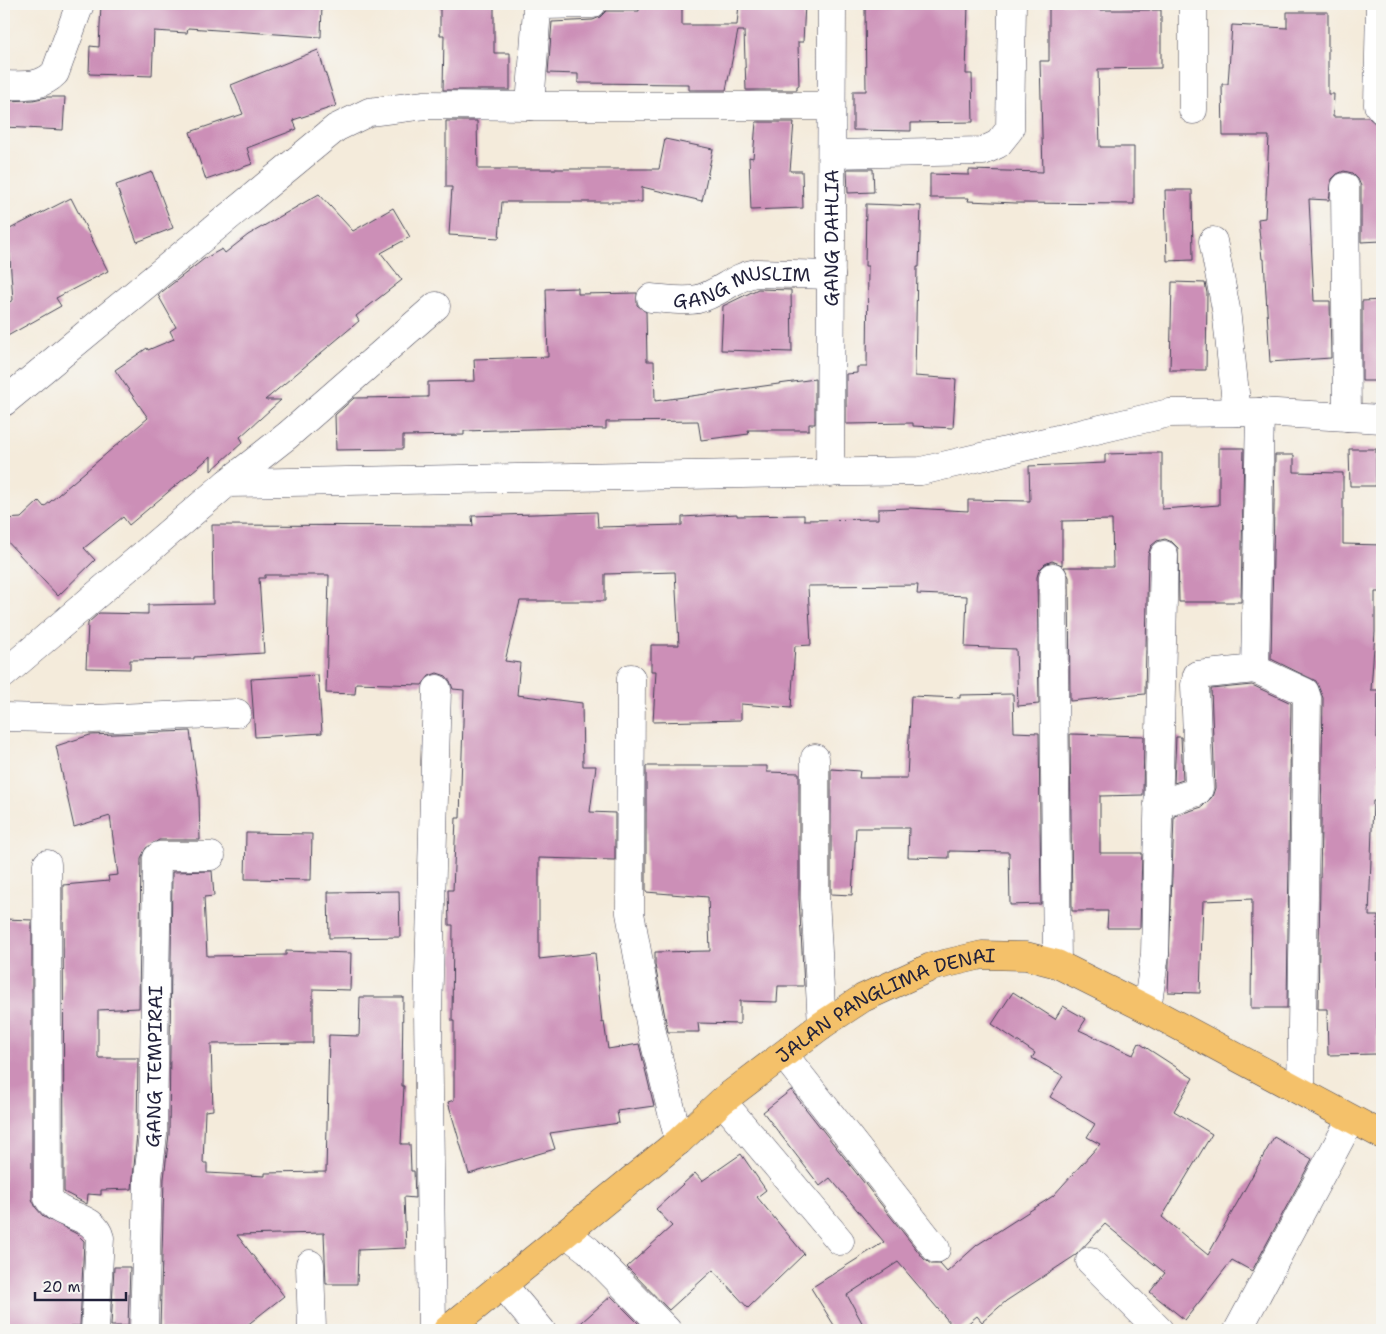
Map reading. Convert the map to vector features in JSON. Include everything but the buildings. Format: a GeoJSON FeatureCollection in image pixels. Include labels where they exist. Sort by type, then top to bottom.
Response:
{"type":"FeatureCollection","features":[{"type":"Feature","properties":{"kind":"main road","name":"JALAN PANGLIMA DENAI"},"geometry":{"type":"LineString","coordinates":[[447,1330],[680,1141],[722,1101],[822,1025],[863,998],[931,967],[982,955],[1026,956],[1057,964],[1147,1009],[1382,1135]]}},
{"type":"Feature","properties":{"kind":"street"},"geometry":{"type":"LineString","coordinates":[[4,85],[36,85],[47,81],[55,73],[80,4]]}},
{"type":"Feature","properties":{"kind":"street"},"geometry":{"type":"LineString","coordinates":[[530,106],[537,10],[545,5],[592,4]]}},
{"type":"Feature","properties":{"kind":"street","name":"GANG DAHLIA"},"geometry":{"type":"LineString","coordinates":[[830,473],[832,4]]}},
{"type":"Feature","properties":{"kind":"street"},"geometry":{"type":"LineString","coordinates":[[832,154],[983,151],[998,144],[1010,129],[1012,4]]}},
{"type":"Feature","properties":{"kind":"street"},"geometry":{"type":"LineString","coordinates":[[1193,4],[1193,110]]}},
{"type":"Feature","properties":{"kind":"street"},"geometry":{"type":"LineString","coordinates":[[1380,4],[1378,105],[1382,110]]}},
{"type":"Feature","properties":{"kind":"street"},"geometry":{"type":"LineString","coordinates":[[4,402],[336,128],[369,112],[425,105],[831,106]]}},
{"type":"Feature","properties":{"kind":"street"},"geometry":{"type":"LineString","coordinates":[[1345,187],[1347,417]]}},
{"type":"Feature","properties":{"kind":"street"},"geometry":{"type":"LineString","coordinates":[[1213,241],[1248,412],[1255,669]]}},
{"type":"Feature","properties":{"kind":"street","name":"GANG MUSLIM"},"geometry":{"type":"LineString","coordinates":[[651,298],[698,299],[719,291],[747,274],[832,275]]}},
{"type":"Feature","properties":{"kind":"street"},"geometry":{"type":"LineString","coordinates":[[4,674],[227,483],[288,436],[436,306]]}},
{"type":"Feature","properties":{"kind":"street"},"geometry":{"type":"LineString","coordinates":[[227,483],[921,471],[1169,413],[1248,412],[1382,419]]}},
{"type":"Feature","properties":{"kind":"street"},"geometry":{"type":"LineString","coordinates":[[1147,1009],[1155,954],[1164,555]]}},
{"type":"Feature","properties":{"kind":"street"},"geometry":{"type":"LineString","coordinates":[[1053,577],[1057,964]]}},
{"type":"Feature","properties":{"kind":"street"},"geometry":{"type":"LineString","coordinates":[[1158,804],[1197,792],[1199,789],[1195,686],[1197,675],[1255,669],[1305,692],[1307,698],[1301,1091]]}},
{"type":"Feature","properties":{"kind":"street"},"geometry":{"type":"LineString","coordinates":[[631,678],[630,913],[651,1028],[680,1141]]}},
{"type":"Feature","properties":{"kind":"street"},"geometry":{"type":"LineString","coordinates":[[432,1330],[428,1012],[437,689]]}},
{"type":"Feature","properties":{"kind":"street"},"geometry":{"type":"LineString","coordinates":[[4,717],[94,719],[237,713]]}},
{"type":"Feature","properties":{"kind":"street"},"geometry":{"type":"LineString","coordinates":[[815,758],[815,898],[822,1025]]}},
{"type":"Feature","properties":{"kind":"street","name":"GANG TEMPIRAI"},"geometry":{"type":"LineString","coordinates":[[144,1330],[148,1178],[153,1134],[157,858],[159,856],[211,856]]}},
{"type":"Feature","properties":{"kind":"street"},"geometry":{"type":"LineString","coordinates":[[47,864],[48,1198],[52,1205],[92,1224],[98,1230],[100,1238],[95,1330]]}},
{"type":"Feature","properties":{"kind":"street"},"geometry":{"type":"LineString","coordinates":[[784,1055],[936,1249]]}},
{"type":"Feature","properties":{"kind":"street"},"geometry":{"type":"LineString","coordinates":[[722,1101],[840,1241]]}},
{"type":"Feature","properties":{"kind":"street"},"geometry":{"type":"LineString","coordinates":[[1238,1330],[1351,1118]]}},
{"type":"Feature","properties":{"kind":"street"},"geometry":{"type":"LineString","coordinates":[[567,1234],[588,1250],[667,1330]]}},
{"type":"Feature","properties":{"kind":"street"},"geometry":{"type":"LineString","coordinates":[[1090,1261],[1159,1330]]}},
{"type":"Feature","properties":{"kind":"street"},"geometry":{"type":"LineString","coordinates":[[310,1264],[312,1330]]}},
{"type":"Feature","properties":{"kind":"street"},"geometry":{"type":"LineString","coordinates":[[502,1284],[542,1330]]}}]}
